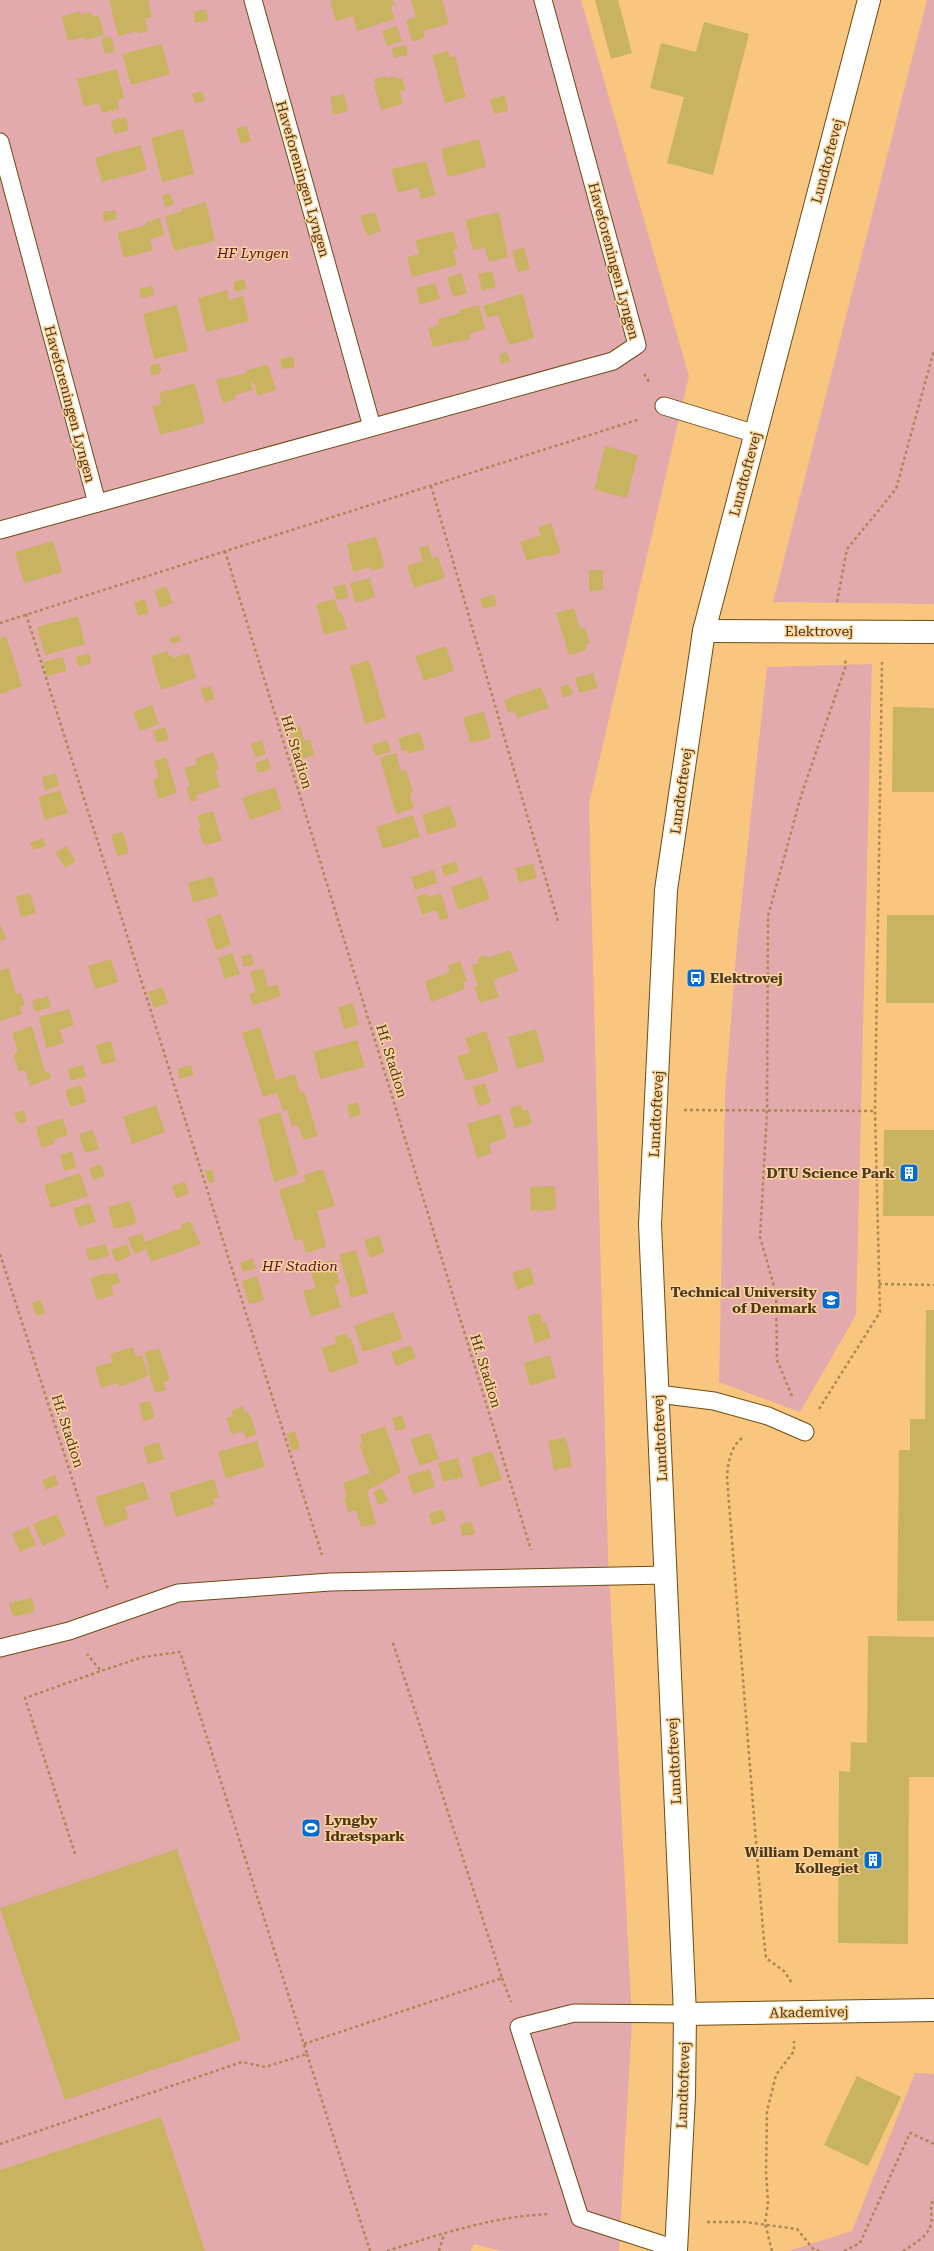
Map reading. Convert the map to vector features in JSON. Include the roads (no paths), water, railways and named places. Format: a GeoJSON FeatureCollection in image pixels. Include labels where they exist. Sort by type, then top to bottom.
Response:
{"type":"FeatureCollection","features":[{"type":"Feature","properties":{"kind":"street","name":"Lundtoftevej"},"geometry":{"type":"LineString","coordinates":[[676,2250],[685,2014],[650,1224],[666,890],[704,632],[868,0]]}},
{"type":"Feature","properties":{"kind":"street","name":"Elektrovej"},"geometry":{"type":"LineString","coordinates":[[704,632],[842,630],[934,632]]}},
{"type":"Feature","properties":{"kind":"street","name":"Akademivej"},"geometry":{"type":"LineString","coordinates":[[685,2014],[934,2010]]}},
{"type":"Feature","properties":{"kind":"lane","name":"Haveforeningen Lyngen"},"geometry":{"type":"LineString","coordinates":[[253,0],[372,427]]}},
{"type":"Feature","properties":{"kind":"lane","name":"Haveforeningen Lyngen"},"geometry":{"type":"LineString","coordinates":[[0,530],[613,361],[637,345],[542,0]]}},
{"type":"Feature","properties":{"kind":"lane","name":"Haveforeningen Lyngen"},"geometry":{"type":"LineString","coordinates":[[0,142],[97,503]]}},
{"type":"Feature","properties":{"kind":"lane"},"geometry":{"type":"LineString","coordinates":[[664,406],[756,434]]}},
{"type":"Feature","properties":{"kind":"lane"},"geometry":{"type":"LineString","coordinates":[[658,1394],[714,1401],[768,1416],[805,1432]]}},
{"type":"Feature","properties":{"kind":"lane"},"geometry":{"type":"LineString","coordinates":[[0,1648],[69,1631],[116,1613],[178,1593],[330,1582],[666,1575]]}},
{"type":"Feature","properties":{"kind":"lane"},"geometry":{"type":"LineString","coordinates":[[676,2250],[580,2218],[519,2027],[574,2013],[685,2014]]}},
{"type":"Feature","properties":{"kind":"place","name":"Elektrovej"},"geometry":{"type":"Point","coordinates":[696,978]}},
{"type":"Feature","properties":{"kind":"place","name":"DTU Science Park"},"geometry":{"type":"Point","coordinates":[909,1173]}},
{"type":"Feature","properties":{"kind":"place","name":"Technical University of Denmark"},"geometry":{"type":"Point","coordinates":[831,1300]}},
{"type":"Feature","properties":{"kind":"place","name":"Lyngby Idrætspark"},"geometry":{"type":"Point","coordinates":[311,1828]}},
{"type":"Feature","properties":{"kind":"place","name":"William Demant Kollegiet"},"geometry":{"type":"Point","coordinates":[873,1860]}},
{"type":"Feature","properties":{"kind":"park label","name":"HF Lyngen"},"geometry":{"type":"Point","coordinates":[253,253]}},
{"type":"Feature","properties":{"kind":"park label","name":"HF Stadion"},"geometry":{"type":"Point","coordinates":[300,1266]}}]}
